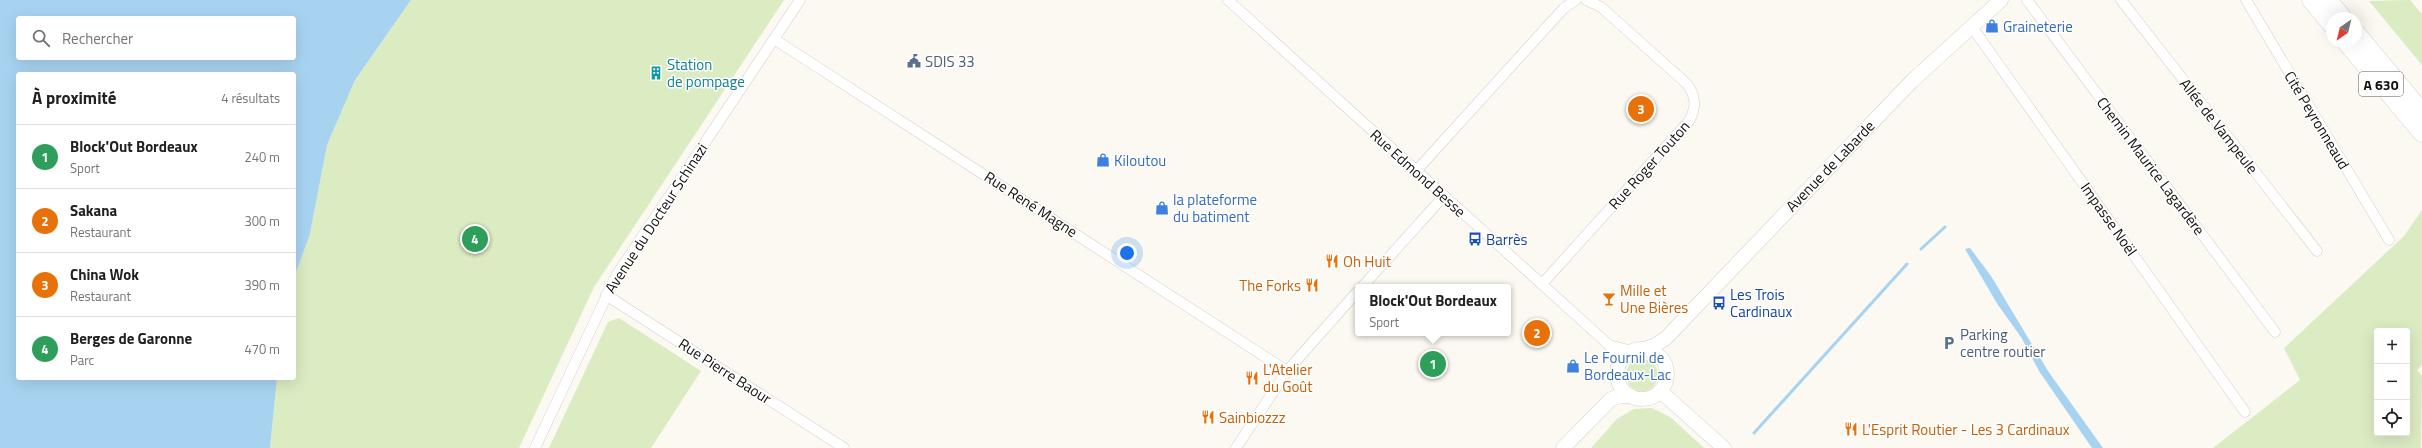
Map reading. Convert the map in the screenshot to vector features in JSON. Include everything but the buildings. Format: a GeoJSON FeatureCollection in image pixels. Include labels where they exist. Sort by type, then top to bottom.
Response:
{"type":"FeatureCollection","features":[{"type":"Feature","properties":{"kind":"highway"},"geometry":{"type":"LineString","coordinates":[[2311,0],[2326,18]]}},
{"type":"Feature","properties":{"kind":"highway"},"geometry":{"type":"LineString","coordinates":[[2328,0],[2339,12]]}},
{"type":"Feature","properties":{"kind":"highway","name":"A 630"},"geometry":{"type":"LineString","coordinates":[[2362,42],[2420,124]]}},
{"type":"Feature","properties":{"kind":"highway","name":"A 630"},"geometry":{"type":"LineString","coordinates":[[2351,48],[2420,124]]}},
{"type":"Feature","properties":{"kind":"main road","name":"Avenue de Labarde"},"geometry":{"type":"LineString","coordinates":[[1638,350],[1658,344],[1666,338],[1909,85],[2001,0]]}},
{"type":"Feature","properties":{"kind":"main road"},"geometry":{"type":"LineString","coordinates":[[1563,448],[1611,399],[1620,396],[1646,398],[1660,391],[1667,374],[1662,350],[1666,338]]}},
{"type":"Feature","properties":{"kind":"main road"},"geometry":{"type":"LineString","coordinates":[[1611,399],[1618,370],[1638,350],[1656,353],[1664,362]]}},
{"type":"Feature","properties":{"kind":"main road"},"geometry":{"type":"LineString","coordinates":[[1618,370],[1621,388],[1631,396]]}},
{"type":"Feature","properties":{"kind":"main road"},"geometry":{"type":"LineString","coordinates":[[1660,391],[1724,448]]}},
{"type":"Feature","properties":{"kind":"street","name":"Avenue du Docteur Schinazi"},"geometry":{"type":"LineString","coordinates":[[535,448],[606,295],[621,269],[800,0]]}},
{"type":"Feature","properties":{"kind":"street","name":"Rue Edmond Besse"},"geometry":{"type":"LineString","coordinates":[[1228,0],[1609,345],[1618,370]]}},
{"type":"Feature","properties":{"kind":"street"},"geometry":{"type":"LineString","coordinates":[[1416,171],[1564,8],[1576,0]]}},
{"type":"Feature","properties":{"kind":"street","name":"Rue Roger Touton"},"geometry":{"type":"LineString","coordinates":[[1542,284],[1690,121],[1695,106],[1692,91],[1687,84],[1601,7],[1586,0]]}},
{"type":"Feature","properties":{"kind":"street","name":"Chemin Maurice Lagardère"},"geometry":{"type":"LineString","coordinates":[[2027,0],[2275,332]]}},
{"type":"Feature","properties":{"kind":"street","name":"Allée de Vampeule"},"geometry":{"type":"LineString","coordinates":[[2121,0],[2317,251]]}},
{"type":"Feature","properties":{"kind":"street","name":"Cité Peyronneaud"},"geometry":{"type":"LineString","coordinates":[[2246,0],[2389,240]]}},
{"type":"Feature","properties":{"kind":"street","name":"Impasse Noël"},"geometry":{"type":"LineString","coordinates":[[1972,27],[2245,412]]}},
{"type":"Feature","properties":{"kind":"street","name":"Rue René Magne"},"geometry":{"type":"LineString","coordinates":[[774,39],[1287,371]]}},
{"type":"Feature","properties":{"kind":"street"},"geometry":{"type":"LineString","coordinates":[[1365,284],[1444,196]]}},
{"type":"Feature","properties":{"kind":"street"},"geometry":{"type":"LineString","coordinates":[[1236,448],[1287,371],[1355,294]]}},
{"type":"Feature","properties":{"kind":"street","name":"Rue Pierre Baour"},"geometry":{"type":"LineString","coordinates":[[606,295],[844,448]]}},
{"type":"Feature","properties":{"kind":"street","name":"Rue Edmond Besse"},"geometry":{"type":"LineString","coordinates":[[1609,345],[1638,350]]}},
{"type":"Feature","properties":{"kind":"green space"},"geometry":{"type":"Polygon","coordinates":[[[411,0],[784,0],[594,287],[519,448],[270,448],[277,380],[296,380],[296,272],[310,234],[327,145],[355,80],[411,0]]]}},
{"type":"Feature","properties":{"kind":"green space"},"geometry":{"type":"Polygon","coordinates":[[[2410,0],[2422,14],[2422,65],[2369,1],[2410,0]]]}},
{"type":"Feature","properties":{"kind":"green space"},"geometry":{"type":"Polygon","coordinates":[[[2422,210],[2422,365],[2417,370],[2422,376],[2421,448],[2213,448],[2300,380],[2284,348],[2404,236],[2422,210]]]}},
{"type":"Feature","properties":{"kind":"green space"},"geometry":{"type":"Polygon","coordinates":[[[619,318],[701,371],[651,448],[549,448],[608,322],[619,318]]]}},
{"type":"Feature","properties":{"kind":"green space"},"geometry":{"type":"Polygon","coordinates":[[[1639,359],[1645,359],[1654,363],[1658,375],[1654,387],[1645,391],[1639,391],[1630,387],[1626,378],[1626,372],[1630,363],[1639,359]]]}},
{"type":"Feature","properties":{"kind":"green space"},"geometry":{"type":"Polygon","coordinates":[[[1652,408],[1670,417],[1704,448],[1591,448],[1617,419],[1634,409],[1652,408]]]}},
{"type":"Feature","properties":{"kind":"water"},"geometry":{"type":"Polygon","coordinates":[[[0,0],[411,0],[355,80],[327,145],[310,234],[296,272],[296,72],[16,72],[16,380],[277,380],[270,448],[0,448],[0,0]]]}},
{"type":"Feature","properties":{"kind":"water"},"geometry":{"type":"Polygon","coordinates":[[[1970,248],[1991,276],[2048,371],[2103,448],[2092,448],[2039,371],[2021,337],[1998,305],[1965,249],[1970,248]]]}},
{"type":"Feature","properties":{"kind":"waterway"},"geometry":{"type":"LineString","coordinates":[[1921,249],[1945,227]]}},
{"type":"Feature","properties":{"kind":"waterway"},"geometry":{"type":"LineString","coordinates":[[1754,433],[1907,264]]}},
{"type":"Feature","properties":{"kind":"place","name":"Graineterie"},"geometry":{"type":"Point","coordinates":[1992,26]}},
{"type":"Feature","properties":{"kind":"place","name":"SDIS 33"},"geometry":{"type":"Point","coordinates":[914,61]}},
{"type":"Feature","properties":{"kind":"place","name":"Station de pompage"},"geometry":{"type":"Point","coordinates":[656,73]}},
{"type":"Feature","properties":{"kind":"place","name":"China Wok"},"geometry":{"type":"Point","coordinates":[1641,109]}},
{"type":"Feature","properties":{"kind":"place","name":"Kiloutou"},"geometry":{"type":"Point","coordinates":[1103,160]}},
{"type":"Feature","properties":{"kind":"place","name":"la plateforme du batiment"},"geometry":{"type":"Point","coordinates":[1162,208]}},
{"type":"Feature","properties":{"kind":"place","name":"Berges de Garonne"},"geometry":{"type":"Point","coordinates":[475,239]}},
{"type":"Feature","properties":{"kind":"place","name":"Barrès"},"geometry":{"type":"Point","coordinates":[1475,239]}},
{"type":"Feature","properties":{"kind":"place","name":"Oh Huit"},"geometry":{"type":"Point","coordinates":[1332,261]}},
{"type":"Feature","properties":{"kind":"place","name":"The Forks"},"geometry":{"type":"Point","coordinates":[1312,285]}},
{"type":"Feature","properties":{"kind":"place","name":"Mille et Une Bières"},"geometry":{"type":"Point","coordinates":[1609,299]}},
{"type":"Feature","properties":{"kind":"place","name":"Les Trois Cardinaux"},"geometry":{"type":"Point","coordinates":[1719,303]}},
{"type":"Feature","properties":{"kind":"place","name":"Sakana"},"geometry":{"type":"Point","coordinates":[1537,333]}},
{"type":"Feature","properties":{"kind":"place","name":"Parking centre routier"},"geometry":{"type":"Point","coordinates":[1949,343]}},
{"type":"Feature","properties":{"kind":"place","name":"Block'Out Bordeaux"},"geometry":{"type":"Point","coordinates":[1433,364]}},
{"type":"Feature","properties":{"kind":"place","name":"Le Fournil de Bordeaux-Lac"},"geometry":{"type":"Point","coordinates":[1573,366]}},
{"type":"Feature","properties":{"kind":"place","name":"L'Atelier du Goût"},"geometry":{"type":"Point","coordinates":[1252,378]}},
{"type":"Feature","properties":{"kind":"place","name":"Sainbiozzz"},"geometry":{"type":"Point","coordinates":[1208,417]}},
{"type":"Feature","properties":{"kind":"place","name":"L'Esprit Routier - Les 3 Cardinaux"},"geometry":{"type":"Point","coordinates":[1851,429]}}]}
